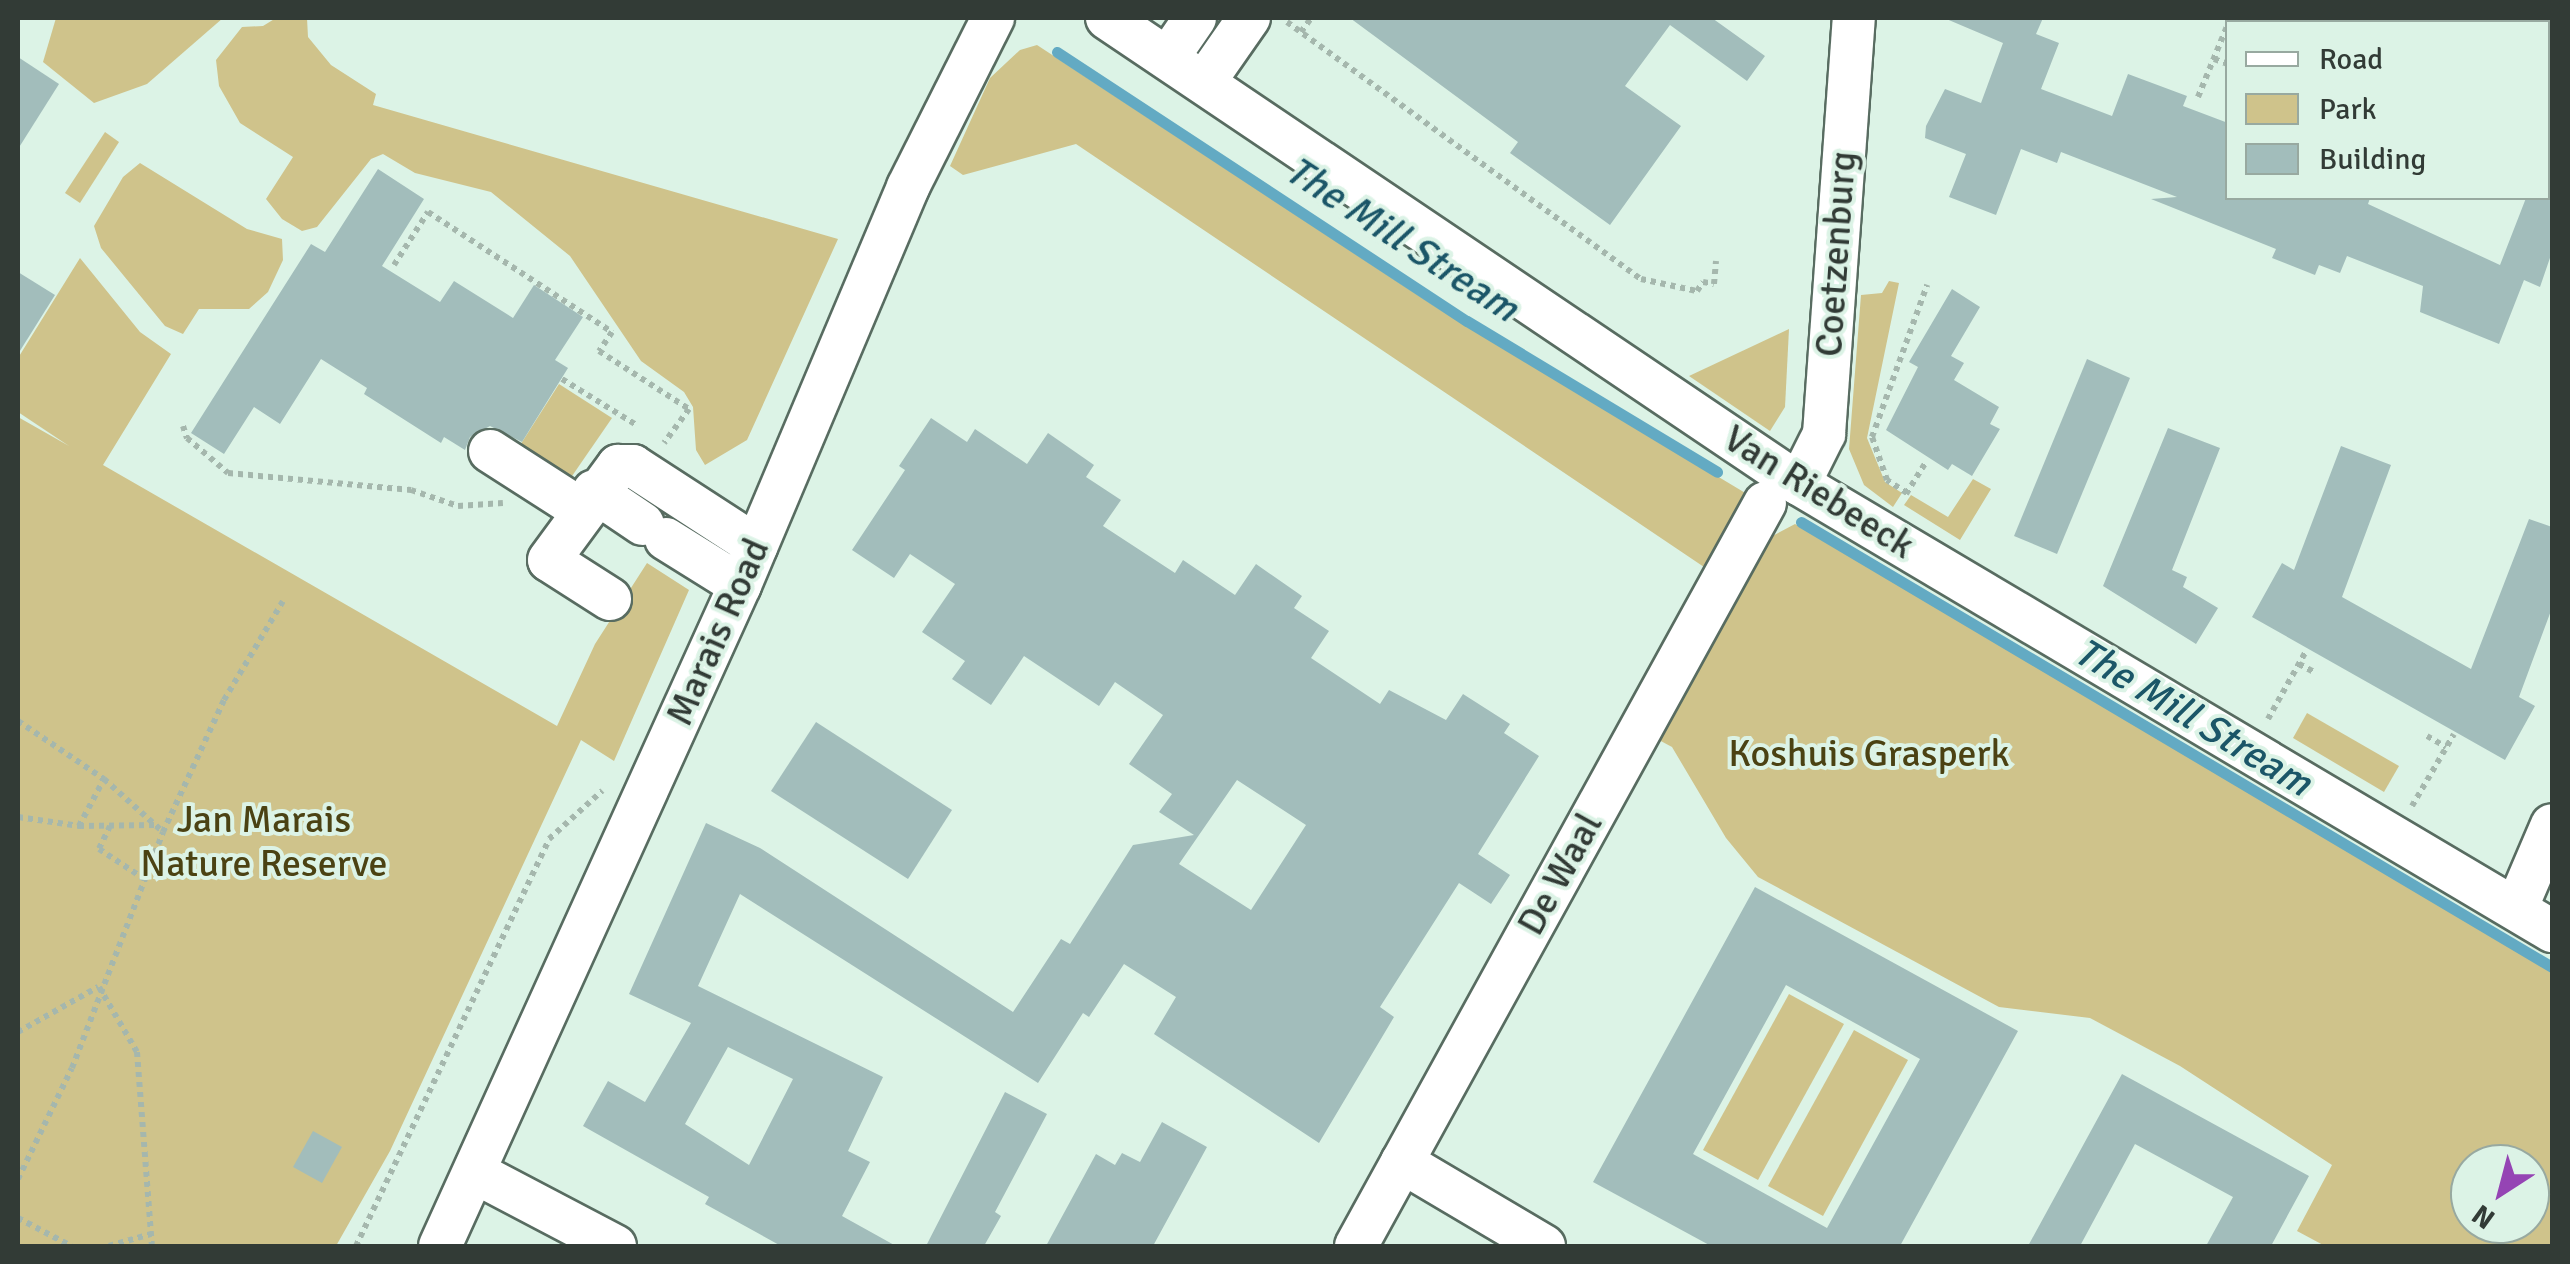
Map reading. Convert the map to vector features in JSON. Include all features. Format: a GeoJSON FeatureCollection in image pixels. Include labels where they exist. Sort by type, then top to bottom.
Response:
{"type":"FeatureCollection","features":[{"type":"Feature","properties":{"kind":"street","name":"Marais Road"},"geometry":{"type":"LineString","coordinates":[[440,1246],[740,585],[908,187],[993,18]]}},
{"type":"Feature","properties":{"kind":"street","name":"Van Riebeeck"},"geometry":{"type":"LineString","coordinates":[[1107,18],[1205,81],[1782,494],[2552,931]]}},
{"type":"Feature","properties":{"kind":"street"},"geometry":{"type":"LineString","coordinates":[[1169,56],[1195,18]]}},
{"type":"Feature","properties":{"kind":"street"},"geometry":{"type":"LineString","coordinates":[[1205,81],[1250,18]]}},
{"type":"Feature","properties":{"kind":"street","name":"Coetzenburg"},"geometry":{"type":"LineString","coordinates":[[1782,494],[1824,434],[1854,18]]}},
{"type":"Feature","properties":{"kind":"street"},"geometry":{"type":"LineString","coordinates":[[610,599],[549,560],[611,469],[633,466],[756,546]]}},
{"type":"Feature","properties":{"kind":"street"},"geometry":{"type":"LineString","coordinates":[[493,474],[581,511],[655,532],[740,585]]}},
{"type":"Feature","properties":{"kind":"street","name":"De Waal"},"geometry":{"type":"LineString","coordinates":[[1356,1246],[1782,494]]}},
{"type":"Feature","properties":{"kind":"street"},"geometry":{"type":"LineString","coordinates":[[2516,909],[2552,825]]}},
{"type":"Feature","properties":{"kind":"street"},"geometry":{"type":"LineString","coordinates":[[1402,1162],[1544,1246]]}},
{"type":"Feature","properties":{"kind":"street"},"geometry":{"type":"LineString","coordinates":[[476,1173],[615,1246]]}},
{"type":"Feature","properties":{"kind":"path"},"geometry":{"type":"LineString","coordinates":[[1281,18],[1641,278],[1697,290],[1703,282],[1714,284],[1716,261]]}},
{"type":"Feature","properties":{"kind":"path"},"geometry":{"type":"LineString","coordinates":[[1301,32],[1311,18]]}},
{"type":"Feature","properties":{"kind":"path"},"geometry":{"type":"LineString","coordinates":[[2198,97],[2225,29]]}},
{"type":"Feature","properties":{"kind":"path"},"geometry":{"type":"LineString","coordinates":[[2214,58],[2225,63]]}},
{"type":"Feature","properties":{"kind":"path"},"geometry":{"type":"LineString","coordinates":[[394,264],[428,212],[612,332],[600,351],[689,408],[666,444],[659,440],[653,449]]}},
{"type":"Feature","properties":{"kind":"path"},"geometry":{"type":"LineString","coordinates":[[1907,493],[1887,480],[1872,437],[1927,286]]}},
{"type":"Feature","properties":{"kind":"path"},"geometry":{"type":"LineString","coordinates":[[562,379],[643,430]]}},
{"type":"Feature","properties":{"kind":"path"},"geometry":{"type":"LineString","coordinates":[[182,426],[187,438],[228,473],[253,479],[411,490],[458,506],[497,507],[493,474]]}},
{"type":"Feature","properties":{"kind":"path"},"geometry":{"type":"LineString","coordinates":[[1901,503],[1927,461]]}},
{"type":"Feature","properties":{"kind":"path"},"geometry":{"type":"LineString","coordinates":[[18,1178],[72,1068],[99,986],[163,832],[224,700],[283,601]]}},
{"type":"Feature","properties":{"kind":"path"},"geometry":{"type":"LineString","coordinates":[[2271,713],[2306,650]]}},
{"type":"Feature","properties":{"kind":"path"},"geometry":{"type":"LineString","coordinates":[[2299,664],[2314,672]]}},
{"type":"Feature","properties":{"kind":"path"},"geometry":{"type":"LineString","coordinates":[[18,721],[104,780],[163,832]]}},
{"type":"Feature","properties":{"kind":"path"},"geometry":{"type":"LineString","coordinates":[[2416,800],[2454,734]]}},
{"type":"Feature","properties":{"kind":"path"},"geometry":{"type":"LineString","coordinates":[[2427,736],[2446,747]]}},
{"type":"Feature","properties":{"kind":"path"},"geometry":{"type":"LineString","coordinates":[[356,1246],[549,838],[616,779]]}},
{"type":"Feature","properties":{"kind":"path"},"geometry":{"type":"LineString","coordinates":[[79,826],[104,780]]}},
{"type":"Feature","properties":{"kind":"path"},"geometry":{"type":"LineString","coordinates":[[18,817],[79,826],[155,825]]}},
{"type":"Feature","properties":{"kind":"path"},"geometry":{"type":"LineString","coordinates":[[110,826],[98,849],[143,878]]}},
{"type":"Feature","properties":{"kind":"path"},"geometry":{"type":"LineString","coordinates":[[19,1028],[99,986]]}},
{"type":"Feature","properties":{"kind":"path"},"geometry":{"type":"LineString","coordinates":[[99,986],[137,1052],[152,1246]]}},
{"type":"Feature","properties":{"kind":"path"},"geometry":{"type":"LineString","coordinates":[[18,1218],[70,1246]]}},
{"type":"Feature","properties":{"kind":"path"},"geometry":{"type":"LineString","coordinates":[[109,1246],[151,1234]]}},
{"type":"Feature","properties":{"kind":"green space"},"geometry":{"type":"Polygon","coordinates":[[[56,18],[223,18],[147,84],[94,103],[43,62],[56,18]]]}},
{"type":"Feature","properties":{"kind":"green space"},"geometry":{"type":"Polygon","coordinates":[[[276,18],[307,18],[308,37],[331,65],[376,94],[373,105],[838,239],[747,440],[705,465],[696,450],[693,407],[684,392],[641,361],[570,256],[491,192],[415,173],[383,154],[371,159],[317,227],[302,231],[282,219],[266,199],[293,157],[240,123],[219,86],[216,60],[242,27],[263,26],[276,18]]]}},
{"type":"Feature","properties":{"kind":"green space"},"geometry":{"type":"Polygon","coordinates":[[[1037,45],[1442,311],[1747,494],[1704,567],[1076,144],[963,175],[950,166],[990,78],[1020,50],[1037,45]]]}},
{"type":"Feature","properties":{"kind":"green space"},"geometry":{"type":"Polygon","coordinates":[[[105,132],[119,142],[80,203],[65,193],[105,132]]]}},
{"type":"Feature","properties":{"kind":"green space"},"geometry":{"type":"Polygon","coordinates":[[[140,163],[247,229],[282,239],[283,260],[268,292],[249,309],[199,309],[183,334],[165,326],[101,248],[94,226],[123,177],[140,163]]]}},
{"type":"Feature","properties":{"kind":"green space","name":"Jan Marais Nature Reserve"},"geometry":{"type":"Polygon","coordinates":[[[80,258],[140,332],[171,354],[103,465],[557,726],[595,644],[647,563],[689,590],[614,761],[581,740],[390,1151],[336,1246],[18,1246],[18,417],[69,446],[18,412],[18,358],[80,258]]]}},
{"type":"Feature","properties":{"kind":"green space"},"geometry":{"type":"Polygon","coordinates":[[[1889,281],[1899,283],[1867,438],[1885,482],[1902,493],[1893,507],[1864,485],[1849,449],[1861,295],[1882,293],[1889,281]]]}},
{"type":"Feature","properties":{"kind":"green space"},"geometry":{"type":"Polygon","coordinates":[[[1789,329],[1785,407],[1770,431],[1689,376],[1789,329]]]}},
{"type":"Feature","properties":{"kind":"green space"},"geometry":{"type":"Polygon","coordinates":[[[559,384],[612,418],[570,479],[517,450],[559,384]]]}},
{"type":"Feature","properties":{"kind":"green space"},"geometry":{"type":"Polygon","coordinates":[[[1973,479],[1991,489],[1960,540],[1904,505],[1911,495],[1948,517],[1973,479]]]}},
{"type":"Feature","properties":{"kind":"green space","name":"Koshuis Grasperk"},"geometry":{"type":"Polygon","coordinates":[[[1795,524],[2552,972],[2552,1246],[2325,1246],[2297,1231],[2332,1165],[2180,1066],[2090,1018],[1999,1007],[1758,877],[1726,838],[1672,747],[1657,739],[1767,539],[1795,524]]]}},
{"type":"Feature","properties":{"kind":"green space"},"geometry":{"type":"Polygon","coordinates":[[[2307,713],[2399,766],[2384,792],[2293,738],[2307,713]]]}},
{"type":"Feature","properties":{"kind":"green space"},"geometry":{"type":"Polygon","coordinates":[[[1789,994],[1844,1024],[1758,1180],[1703,1150],[1789,994]]]}},
{"type":"Feature","properties":{"kind":"green space"},"geometry":{"type":"Polygon","coordinates":[[[1854,1030],[1908,1060],[1823,1216],[1768,1186],[1854,1030]]]}},
{"type":"Feature","properties":{"kind":"building"},"geometry":{"type":"Polygon","coordinates":[[[1350,18],[1712,18],[1765,56],[1747,81],[1670,25],[1625,86],[1681,126],[1610,225],[1510,153],[1518,142],[1350,18]]]}},
{"type":"Feature","properties":{"kind":"building"},"geometry":{"type":"Polygon","coordinates":[[[1944,18],[2043,18],[2036,34],[2059,43],[2041,89],[2112,116],[2128,74],[2187,96],[2183,106],[2225,122],[2225,200],[2369,200],[2368,204],[2500,265],[2525,200],[2552,198],[2552,252],[2540,287],[2524,280],[2499,344],[2420,312],[2423,286],[2347,256],[2340,273],[2319,265],[2315,275],[2272,258],[2276,249],[2151,199],[2177,197],[2061,152],[2057,163],[2021,149],[1996,215],[1949,197],[1966,154],[1925,138],[1926,126],[1945,89],[1981,103],[2003,43],[1944,18]]]}},
{"type":"Feature","properties":{"kind":"building"},"geometry":{"type":"Polygon","coordinates":[[[18,57],[59,84],[18,149],[18,57]]]}},
{"type":"Feature","properties":{"kind":"building"},"geometry":{"type":"Polygon","coordinates":[[[378,169],[424,199],[382,266],[440,302],[454,281],[513,318],[534,285],[583,317],[555,360],[568,368],[522,442],[490,426],[470,437],[465,450],[444,437],[441,443],[364,394],[367,388],[321,359],[280,424],[254,407],[224,454],[191,433],[311,244],[325,252],[378,169]]]}},
{"type":"Feature","properties":{"kind":"building"},"geometry":{"type":"Polygon","coordinates":[[[18,272],[55,295],[18,354],[18,272]]]}},
{"type":"Feature","properties":{"kind":"building"},"geometry":{"type":"Polygon","coordinates":[[[1952,289],[1980,307],[1951,356],[1964,363],[1954,380],[1999,407],[1990,424],[2000,429],[1972,476],[1952,464],[1948,470],[1886,430],[1918,367],[1909,362],[1952,289]]]}},
{"type":"Feature","properties":{"kind":"building"},"geometry":{"type":"Polygon","coordinates":[[[2087,359],[2130,378],[2057,554],[2014,536],[2087,359]]]}},
{"type":"Feature","properties":{"kind":"building"},"geometry":{"type":"Polygon","coordinates":[[[931,418],[967,442],[975,429],[1027,464],[1048,433],[1094,465],[1086,477],[1121,500],[1103,526],[1175,573],[1183,560],[1235,595],[1256,564],[1302,596],[1294,608],[1329,631],[1311,658],[1380,704],[1389,690],[1446,720],[1463,694],[1510,724],[1504,733],[1539,756],[1478,854],[1510,875],[1491,904],[1459,883],[1380,1007],[1394,1017],[1319,1143],[1154,1034],[1176,997],[1124,964],[1089,1017],[1083,1013],[1038,1083],[740,894],[698,986],[883,1077],[848,1151],[870,1162],[842,1216],[896,1246],[781,1246],[705,1204],[709,1197],[583,1126],[608,1081],[645,1102],[691,1023],[629,994],[706,823],[760,848],[1013,1012],[1061,939],[1070,944],[1133,845],[1194,835],[1159,812],[1172,794],[1129,764],[1163,715],[1115,682],[1099,706],[1024,656],[991,705],[952,679],[965,661],[922,632],[955,584],[910,554],[894,578],[852,550],[905,470],[899,466],[931,418]],[[1237,780],[1179,864],[1251,910],[1306,825],[1237,780]],[[728,1047],[685,1124],[749,1165],[793,1079],[728,1047]]]}},
{"type":"Feature","properties":{"kind":"building"},"geometry":{"type":"Polygon","coordinates":[[[2168,428],[2220,448],[2172,570],[2187,577],[2183,587],[2218,608],[2196,644],[2103,586],[2168,428]]]}},
{"type":"Feature","properties":{"kind":"building"},"geometry":{"type":"Polygon","coordinates":[[[2341,446],[2391,465],[2342,597],[2471,669],[2529,519],[2552,527],[2552,608],[2519,697],[2535,706],[2505,760],[2252,617],[2282,563],[2294,570],[2341,446]]]}},
{"type":"Feature","properties":{"kind":"building"},"geometry":{"type":"Polygon","coordinates":[[[816,722],[952,810],[908,879],[771,791],[816,722]]]}},
{"type":"Feature","properties":{"kind":"building"},"geometry":{"type":"Polygon","coordinates":[[[1755,887],[2018,1031],[1900,1246],[1711,1246],[1593,1182],[1755,887]],[[1786,985],[1693,1154],[1827,1228],[1920,1059],[1786,985]]]}},
{"type":"Feature","properties":{"kind":"building"},"geometry":{"type":"Polygon","coordinates":[[[2122,1074],[2309,1176],[2271,1246],[2206,1246],[2233,1197],[2135,1144],[2080,1246],[2028,1246],[2122,1074]]]}},
{"type":"Feature","properties":{"kind":"building"},"geometry":{"type":"Polygon","coordinates":[[[1005,1092],[1047,1114],[995,1212],[1001,1216],[984,1246],[926,1246],[1005,1092]]]}},
{"type":"Feature","properties":{"kind":"building"},"geometry":{"type":"Polygon","coordinates":[[[1162,1122],[1207,1147],[1153,1246],[1046,1246],[1096,1154],[1115,1165],[1122,1153],[1140,1162],[1162,1122]]]}},
{"type":"Feature","properties":{"kind":"building"},"geometry":{"type":"Polygon","coordinates":[[[313,1131],[342,1147],[322,1183],[293,1167],[313,1131]]]}},
{"type":"Feature","properties":{"kind":"waterway","name":"The Mill Stream"},"geometry":{"type":"LineString","coordinates":[[1057,52],[1467,321],[1717,472]]}},
{"type":"Feature","properties":{"kind":"waterway","name":"The Mill Stream"},"geometry":{"type":"LineString","coordinates":[[1801,522],[2552,967]]}}]}
